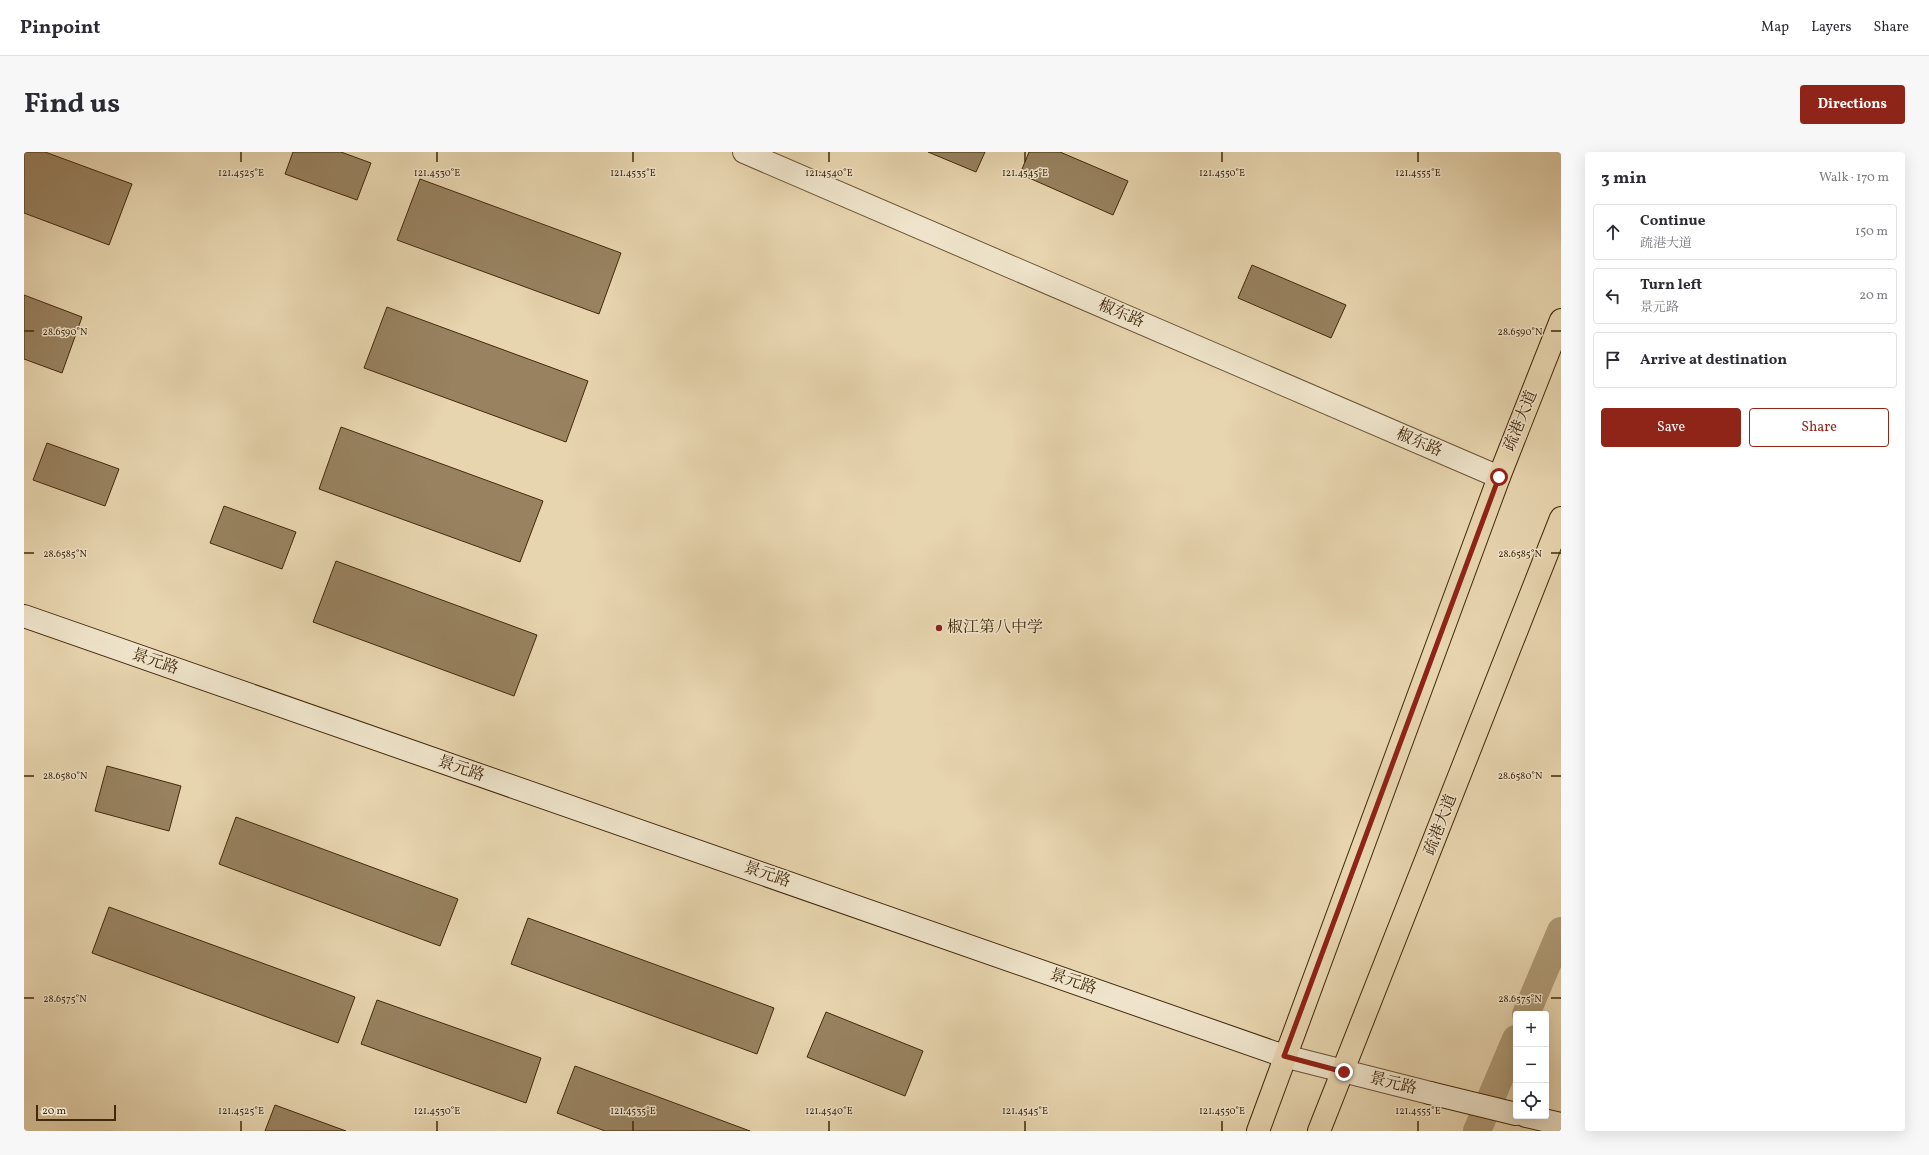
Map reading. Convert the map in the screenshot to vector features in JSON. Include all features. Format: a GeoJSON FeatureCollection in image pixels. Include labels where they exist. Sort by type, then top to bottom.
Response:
{"type":"FeatureCollection","features":[{"type":"Feature","properties":{"kind":"main road","name":"椒东路"},"geometry":{"type":"LineString","coordinates":[[744,152],[1499,477]]}},
{"type":"Feature","properties":{"kind":"main road","name":"疏港大道"},"geometry":{"type":"LineString","coordinates":[[1258,1131],[1284,1056],[1499,477],[1561,320]]}},
{"type":"Feature","properties":{"kind":"main road","name":"疏港大道"},"geometry":{"type":"LineString","coordinates":[[1320,1131],[1561,518]]}},
{"type":"Feature","properties":{"kind":"main road","name":"景元路"},"geometry":{"type":"LineString","coordinates":[[24,616],[1284,1056],[1513,1113]]}},
{"type":"Feature","properties":{"kind":"building"},"geometry":{"type":"Polygon","coordinates":[[[24,152],[45,152],[132,184],[109,245],[24,213],[24,152]]]}},
{"type":"Feature","properties":{"kind":"building"},"geometry":{"type":"Polygon","coordinates":[[[293,152],[341,152],[371,163],[357,200],[285,174],[293,152]]]}},
{"type":"Feature","properties":{"kind":"building"},"geometry":{"type":"Polygon","coordinates":[[[928,152],[985,152],[976,172],[928,152]]]}},
{"type":"Feature","properties":{"kind":"building"},"geometry":{"type":"Polygon","coordinates":[[[1029,152],[1060,152],[1128,181],[1113,215],[1020,174],[1029,152]]]}},
{"type":"Feature","properties":{"kind":"building"},"geometry":{"type":"Polygon","coordinates":[[[420,179],[621,253],[599,314],[397,240],[420,179]]]}},
{"type":"Feature","properties":{"kind":"building"},"geometry":{"type":"Polygon","coordinates":[[[1252,265],[1346,305],[1331,338],[1238,298],[1252,265]]]}},
{"type":"Feature","properties":{"kind":"building"},"geometry":{"type":"Polygon","coordinates":[[[24,295],[82,317],[62,373],[24,359],[24,295]]]}},
{"type":"Feature","properties":{"kind":"building"},"geometry":{"type":"Polygon","coordinates":[[[387,307],[588,381],[566,442],[364,368],[387,307]]]}},
{"type":"Feature","properties":{"kind":"building"},"geometry":{"type":"Polygon","coordinates":[[[341,427],[543,501],[520,562],[319,489],[341,427]]]}},
{"type":"Feature","properties":{"kind":"building"},"geometry":{"type":"Polygon","coordinates":[[[47,443],[119,469],[105,506],[33,480],[47,443]]]}},
{"type":"Feature","properties":{"kind":"building"},"geometry":{"type":"Polygon","coordinates":[[[224,506],[296,532],[282,569],[210,543],[224,506]]]}},
{"type":"Feature","properties":{"kind":"building"},"geometry":{"type":"Polygon","coordinates":[[[336,561],[537,635],[514,696],[313,622],[336,561]]]}},
{"type":"Feature","properties":{"kind":"building"},"geometry":{"type":"Polygon","coordinates":[[[107,766],[181,786],[169,831],[95,811],[107,766]]]}},
{"type":"Feature","properties":{"kind":"building"},"geometry":{"type":"Polygon","coordinates":[[[236,817],[458,899],[440,946],[219,864],[236,817]]]}},
{"type":"Feature","properties":{"kind":"building"},"geometry":{"type":"Polygon","coordinates":[[[109,907],[355,997],[338,1043],[92,953],[109,907]]]}},
{"type":"Feature","properties":{"kind":"building"},"geometry":{"type":"Polygon","coordinates":[[[528,918],[774,1008],[757,1054],[511,964],[528,918]]]}},
{"type":"Feature","properties":{"kind":"building"},"geometry":{"type":"Polygon","coordinates":[[[377,1000],[541,1058],[526,1103],[361,1044],[377,1000]]]}},
{"type":"Feature","properties":{"kind":"building"},"geometry":{"type":"Polygon","coordinates":[[[826,1012],[923,1051],[905,1096],[807,1057],[826,1012]]]}},
{"type":"Feature","properties":{"kind":"building"},"geometry":{"type":"Polygon","coordinates":[[[575,1066],[750,1131],[605,1131],[557,1113],[575,1066]]]}},
{"type":"Feature","properties":{"kind":"building"},"geometry":{"type":"Polygon","coordinates":[[[275,1105],[346,1131],[265,1131],[275,1105]]]}},
{"type":"Feature","properties":{"kind":"waterway"},"geometry":{"type":"LineString","coordinates":[[1527,1011],[1561,931]]}},
{"type":"Feature","properties":{"kind":"waterway"},"geometry":{"type":"LineString","coordinates":[[1477,1131],[1513,1046]]}},
{"type":"Feature","properties":{"kind":"place","name":"椒江第八中学"},"geometry":{"type":"Point","coordinates":[939,628]}},
{"type":"Feature","properties":{"kind":"route"},"geometry":{"type":"LineString","coordinates":[[1344,1072],[1284,1056],[1499,477]]}}]}
